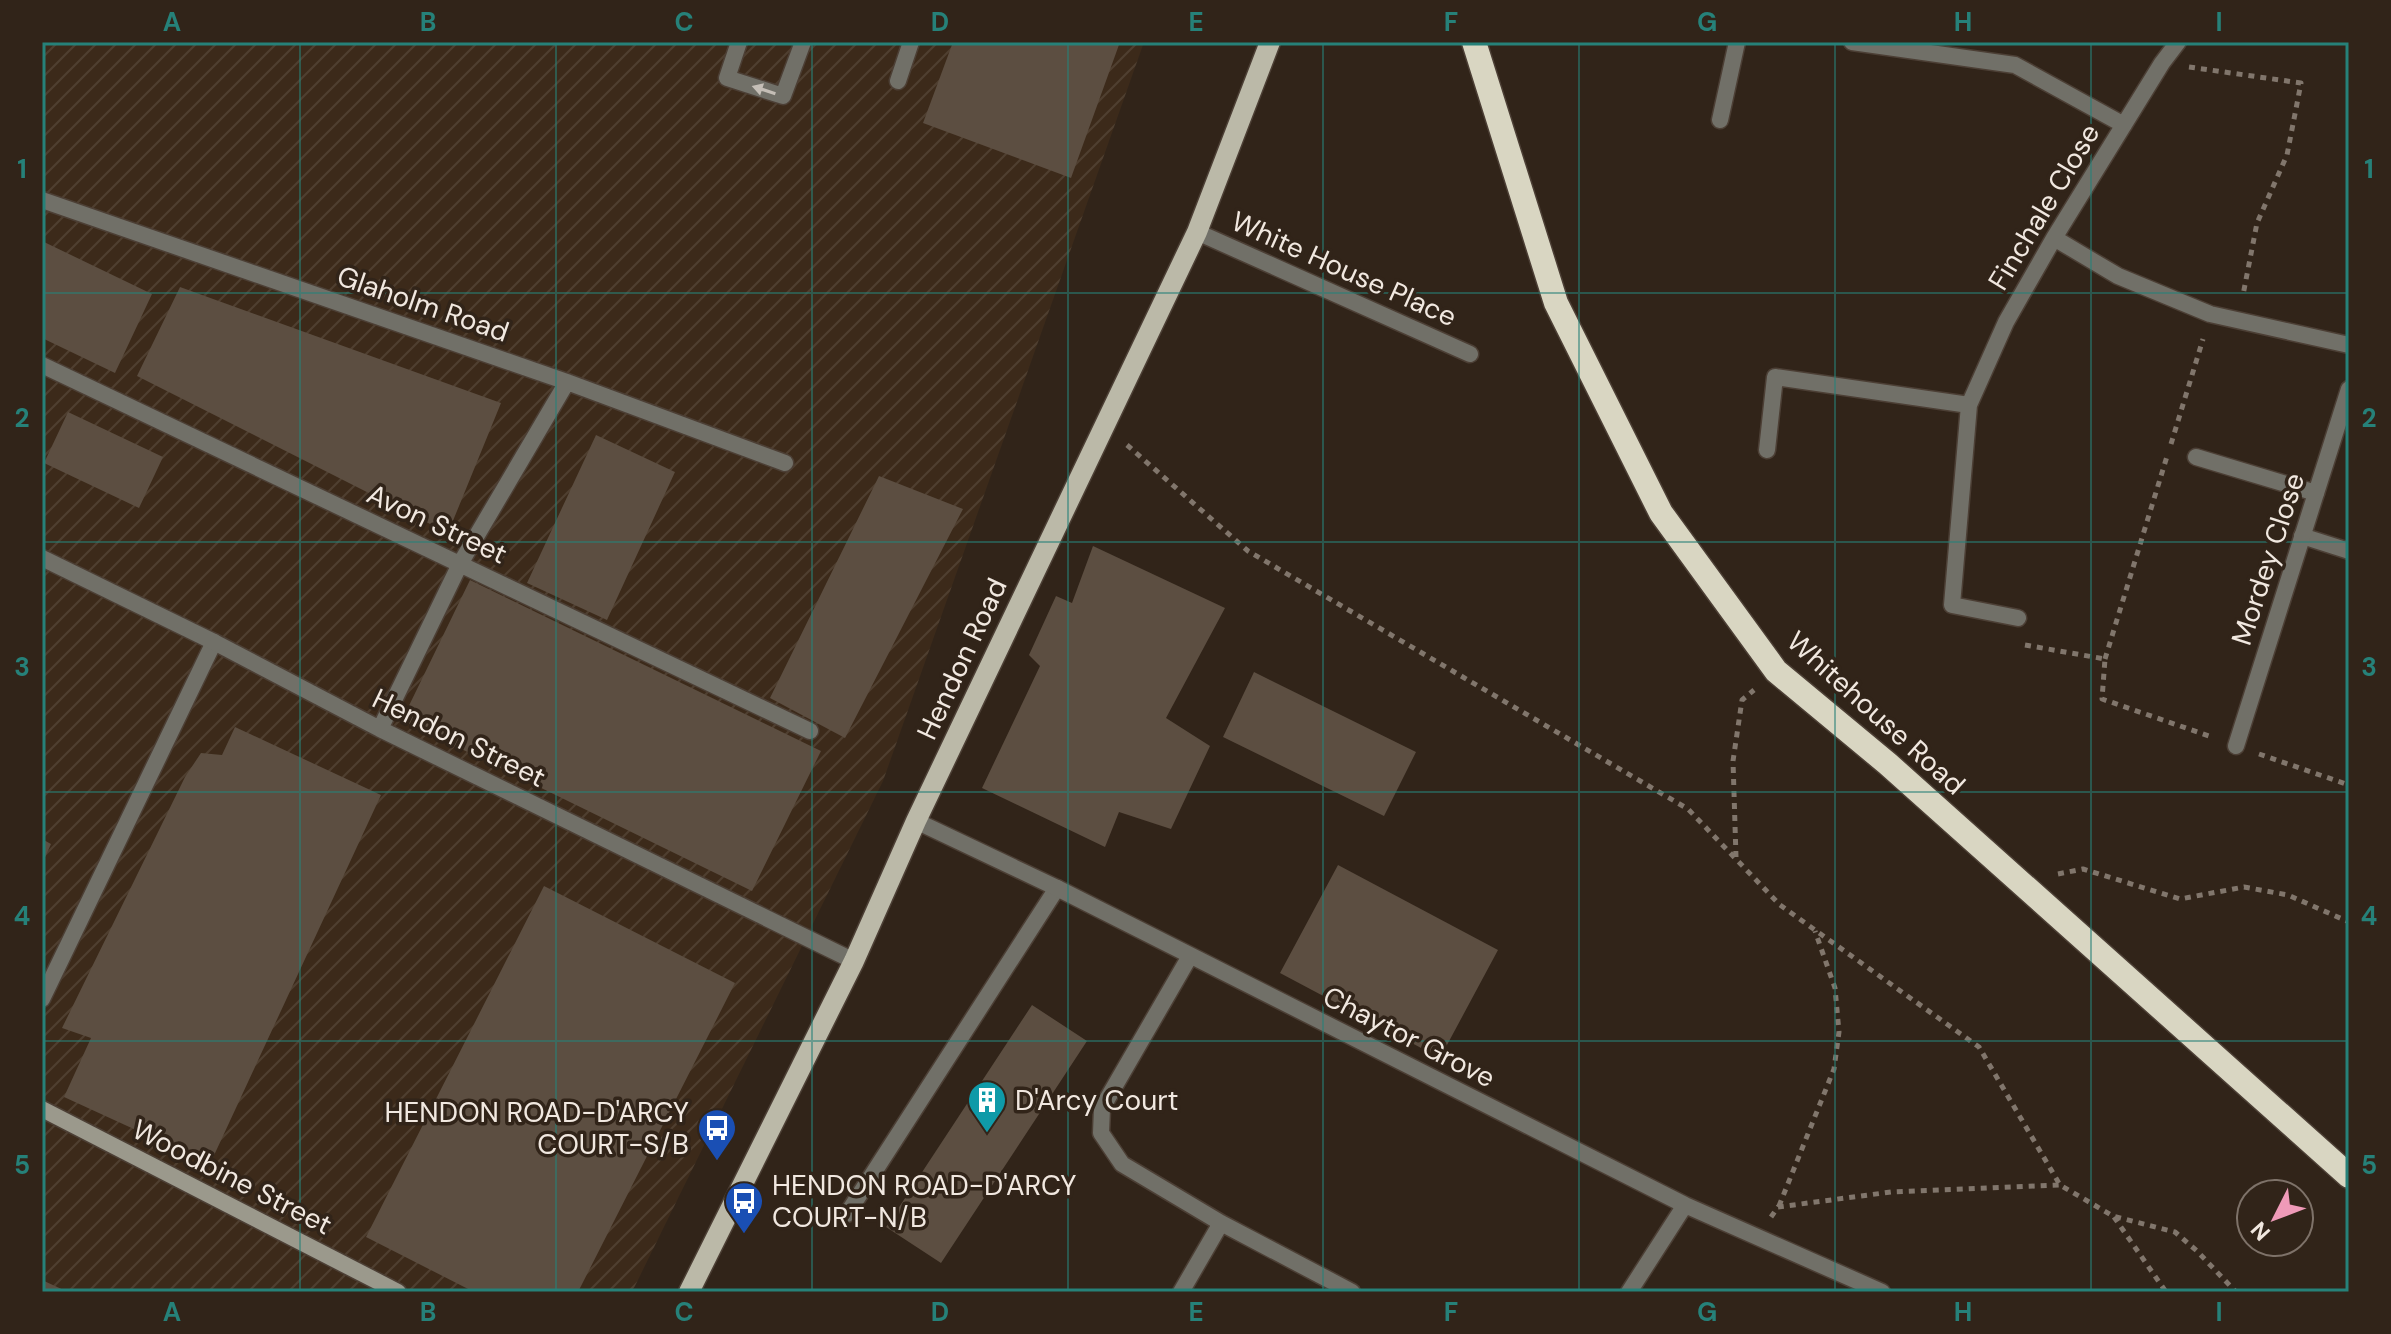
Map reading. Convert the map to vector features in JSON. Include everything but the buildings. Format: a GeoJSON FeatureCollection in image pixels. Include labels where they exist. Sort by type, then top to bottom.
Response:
{"type":"FeatureCollection","features":[{"type":"Feature","properties":{"kind":"highway","name":"Whitehouse Road"},"geometry":{"type":"LineString","coordinates":[[1474,42],[1556,303],[1661,513],[1776,671],[1888,764],[2349,1176]]}},
{"type":"Feature","properties":{"kind":"main road","name":"Hendon Road"},"geometry":{"type":"LineString","coordinates":[[689,1292],[854,961],[916,821],[1197,232],[1270,42]]}},
{"type":"Feature","properties":{"kind":"street"},"geometry":{"type":"LineString","coordinates":[[739,42],[727,78],[783,96],[803,42]]}},
{"type":"Feature","properties":{"kind":"street"},"geometry":{"type":"LineString","coordinates":[[898,81],[911,42]]}},
{"type":"Feature","properties":{"kind":"street"},"geometry":{"type":"LineString","coordinates":[[1720,120],[1737,42]]}},
{"type":"Feature","properties":{"kind":"street"},"geometry":{"type":"LineString","coordinates":[[1852,42],[2015,65],[2124,125]]}},
{"type":"Feature","properties":{"kind":"street","name":"Finchale Close"},"geometry":{"type":"LineString","coordinates":[[2018,618],[1952,605],[1969,405],[2006,322],[2054,238],[2178,42]]}},
{"type":"Feature","properties":{"kind":"street","name":"Glaholm Road"},"geometry":{"type":"LineString","coordinates":[[42,200],[567,382],[785,463]]}},
{"type":"Feature","properties":{"kind":"street","name":"White House Place"},"geometry":{"type":"LineString","coordinates":[[1197,232],[1470,354]]}},
{"type":"Feature","properties":{"kind":"street"},"geometry":{"type":"LineString","coordinates":[[2054,238],[2118,276],[2210,314],[2349,345]]}},
{"type":"Feature","properties":{"kind":"street","name":"Avon Street"},"geometry":{"type":"LineString","coordinates":[[42,365],[810,731]]}},
{"type":"Feature","properties":{"kind":"street"},"geometry":{"type":"LineString","coordinates":[[1767,450],[1775,377],[1969,405]]}},
{"type":"Feature","properties":{"kind":"street"},"geometry":{"type":"LineString","coordinates":[[380,729],[460,564],[567,382]]}},
{"type":"Feature","properties":{"kind":"street","name":"Mordey Close"},"geometry":{"type":"LineString","coordinates":[[2236,746],[2349,389]]}},
{"type":"Feature","properties":{"kind":"street"},"geometry":{"type":"LineString","coordinates":[[2196,457],[2316,493]]}},
{"type":"Feature","properties":{"kind":"street"},"geometry":{"type":"LineString","coordinates":[[2302,536],[2349,551]]}},
{"type":"Feature","properties":{"kind":"street","name":"Hendon Street"},"geometry":{"type":"LineString","coordinates":[[42,558],[214,642],[380,729],[854,961]]}},
{"type":"Feature","properties":{"kind":"street"},"geometry":{"type":"LineString","coordinates":[[42,999],[214,642]]}},
{"type":"Feature","properties":{"kind":"street","name":"Chaytor Grove"},"geometry":{"type":"LineString","coordinates":[[916,821],[1057,888],[1685,1205],[1882,1292]]}},
{"type":"Feature","properties":{"kind":"street"},"geometry":{"type":"LineString","coordinates":[[847,1214],[1057,888]]}},
{"type":"Feature","properties":{"kind":"street"},"geometry":{"type":"LineString","coordinates":[[1190,956],[1102,1108],[1101,1133],[1122,1164],[1221,1223],[1352,1292]]}},
{"type":"Feature","properties":{"kind":"street","name":"Woodbine Street"},"geometry":{"type":"LineString","coordinates":[[42,1109],[398,1292]]}},
{"type":"Feature","properties":{"kind":"street"},"geometry":{"type":"LineString","coordinates":[[1629,1292],[1685,1205]]}},
{"type":"Feature","properties":{"kind":"street"},"geometry":{"type":"LineString","coordinates":[[1181,1292],[1221,1223]]}},
{"type":"Feature","properties":{"kind":"path"},"geometry":{"type":"LineString","coordinates":[[2162,63],[2301,83],[2287,155],[2257,223],[2238,319]]}},
{"type":"Feature","properties":{"kind":"path"},"geometry":{"type":"LineString","coordinates":[[2210,314],[2105,659],[2102,699],[2349,785]]}},
{"type":"Feature","properties":{"kind":"path"},"geometry":{"type":"LineString","coordinates":[[1104,425],[1248,551],[1688,809],[1780,905],[1979,1047],[2060,1185],[2113,1216],[2175,1232],[2236,1292]]}},
{"type":"Feature","properties":{"kind":"path"},"geometry":{"type":"LineString","coordinates":[[2018,618],[2021,645],[2105,659]]}},
{"type":"Feature","properties":{"kind":"path"},"geometry":{"type":"LineString","coordinates":[[1736,858],[1733,761],[1742,700],[1776,671]]}},
{"type":"Feature","properties":{"kind":"path"},"geometry":{"type":"LineString","coordinates":[[2018,881],[2083,869],[2180,899],[2244,887],[2288,895],[2349,922]]}},
{"type":"Feature","properties":{"kind":"path"},"geometry":{"type":"LineString","coordinates":[[1758,1237],[1778,1207],[1834,1069],[1839,1032],[1835,988],[1814,929]]}},
{"type":"Feature","properties":{"kind":"path"},"geometry":{"type":"LineString","coordinates":[[1778,1207],[1891,1192],[2060,1185]]}},
{"type":"Feature","properties":{"kind":"path"},"geometry":{"type":"LineString","coordinates":[[2113,1216],[2166,1292]]}},
{"type":"Feature","properties":{"kind":"shaded area"},"geometry":{"type":"Polygon","coordinates":[[[42,42],[1144,42],[883,781],[632,1292],[42,1292],[42,42]]]}},
{"type":"Feature","properties":{"kind":"place","name":"D'Arcy Court"},"geometry":{"type":"Point","coordinates":[987,1134]}},
{"type":"Feature","properties":{"kind":"place","name":"HENDON ROAD-D'ARCY COURT-S/B"},"geometry":{"type":"Point","coordinates":[717,1162]}},
{"type":"Feature","properties":{"kind":"place","name":"HENDON ROAD-D'ARCY COURT-N/B"},"geometry":{"type":"Point","coordinates":[744,1235]}}]}
